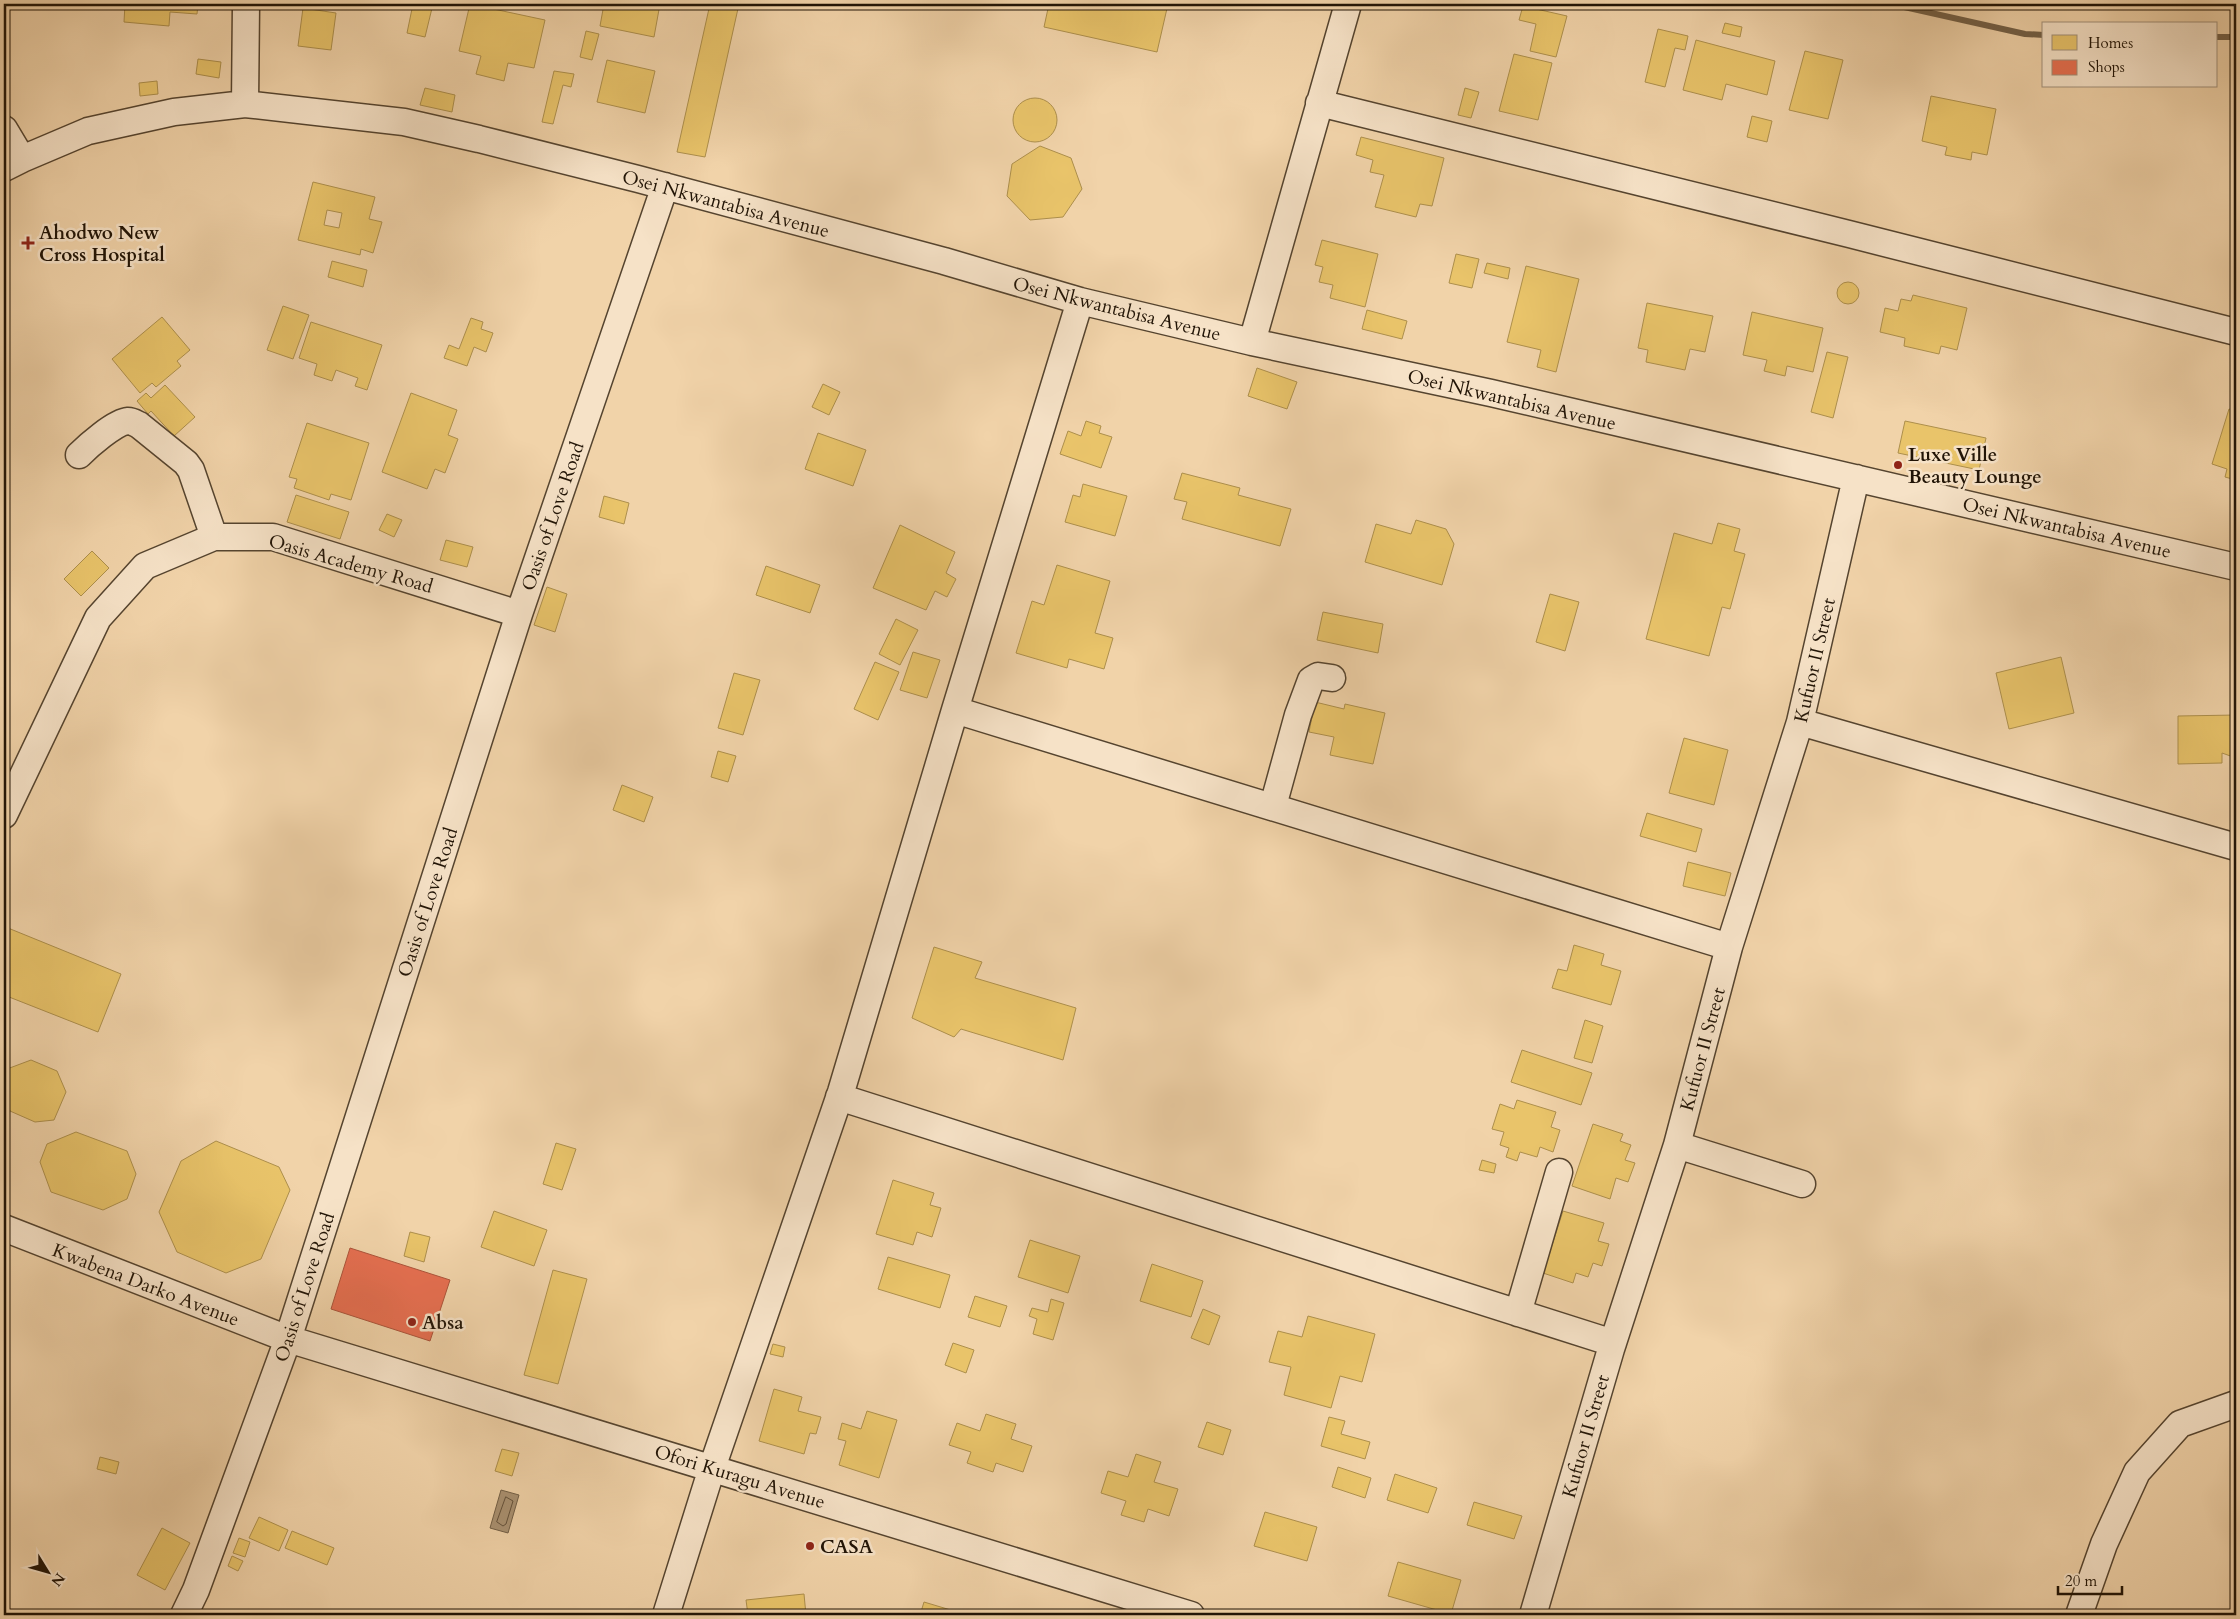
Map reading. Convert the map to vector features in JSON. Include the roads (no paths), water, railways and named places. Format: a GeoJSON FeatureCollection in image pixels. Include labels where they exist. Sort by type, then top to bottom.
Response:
{"type":"FeatureCollection","features":[{"type":"Feature","properties":{"kind":"street"},"geometry":{"type":"LineString","coordinates":[[244,104],[246,4]]}},
{"type":"Feature","properties":{"kind":"street"},"geometry":{"type":"LineString","coordinates":[[1252,342],[1348,4]]}},
{"type":"Feature","properties":{"kind":"street"},"geometry":{"type":"LineString","coordinates":[[1319,103],[2236,332]]}},
{"type":"Feature","properties":{"kind":"street","name":"Osei Nkwantabisa Avenue"},"geometry":{"type":"LineString","coordinates":[[13,164],[88,131],[174,112],[244,104],[404,122],[665,186],[944,261],[1080,301],[1252,342],[1490,393],[2236,567]]}},
{"type":"Feature","properties":{"kind":"street"},"geometry":{"type":"LineString","coordinates":[[4,129],[13,164]]}},
{"type":"Feature","properties":{"kind":"street","name":"Oasis of Love Road"},"geometry":{"type":"LineString","coordinates":[[184,1615],[196,1590],[288,1339],[519,614],[665,186]]}},
{"type":"Feature","properties":{"kind":"street"},"geometry":{"type":"LineString","coordinates":[[666,1615],[712,1468],[839,1098],[1080,301]]}},
{"type":"Feature","properties":{"kind":"street"},"geometry":{"type":"LineString","coordinates":[[79,455],[89,444],[123,422],[130,421],[139,425],[186,463],[191,470],[214,537]]}},
{"type":"Feature","properties":{"kind":"street","name":"Kufuor II Street"},"geometry":{"type":"LineString","coordinates":[[1533,1615],[1613,1343],[1677,1145],[1729,946],[1800,722],[1856,478]]}},
{"type":"Feature","properties":{"kind":"street","name":"Oasis Academy Road"},"geometry":{"type":"LineString","coordinates":[[4,815],[98,618],[145,566],[214,537],[273,537],[519,614]]}},
{"type":"Feature","properties":{"kind":"street"},"geometry":{"type":"LineString","coordinates":[[1273,806],[1298,715],[1311,680],[1318,676],[1332,678]]}},
{"type":"Feature","properties":{"kind":"street"},"geometry":{"type":"LineString","coordinates":[[955,710],[1273,806],[1482,874],[1729,946]]}},
{"type":"Feature","properties":{"kind":"street"},"geometry":{"type":"LineString","coordinates":[[1800,722],[2236,847]]}},
{"type":"Feature","properties":{"kind":"street"},"geometry":{"type":"LineString","coordinates":[[839,1098],[1613,1343]]}},
{"type":"Feature","properties":{"kind":"street"},"geometry":{"type":"LineString","coordinates":[[1677,1145],[1802,1184]]}},
{"type":"Feature","properties":{"kind":"street"},"geometry":{"type":"LineString","coordinates":[[1518,1313],[1559,1172]]}},
{"type":"Feature","properties":{"kind":"street","name":"Kwabena Darko Avenue"},"geometry":{"type":"LineString","coordinates":[[4,1228],[288,1339]]}},
{"type":"Feature","properties":{"kind":"street","name":"Ofori Kuragu Avenue"},"geometry":{"type":"LineString","coordinates":[[288,1339],[1191,1615]]}},
{"type":"Feature","properties":{"kind":"street"},"geometry":{"type":"LineString","coordinates":[[2079,1615],[2104,1544],[2138,1472],[2180,1424],[2236,1404]]}},
{"type":"Feature","properties":{"kind":"water"},"geometry":{"type":"Polygon","coordinates":[[[501,1490],[519,1495],[508,1533],[490,1528],[501,1490]]]}},
{"type":"Feature","properties":{"kind":"waterway"},"geometry":{"type":"LineString","coordinates":[[1891,4],[2025,34],[2042,35]]}},
{"type":"Feature","properties":{"kind":"waterway"},"geometry":{"type":"LineString","coordinates":[[2218,37],[2236,37]]}},
{"type":"Feature","properties":{"kind":"place","name":"Ahodwo New Cross Hospital"},"geometry":{"type":"Point","coordinates":[28,243]}},
{"type":"Feature","properties":{"kind":"place","name":"Luxe Ville Beauty Lounge"},"geometry":{"type":"Point","coordinates":[1898,465]}},
{"type":"Feature","properties":{"kind":"place","name":"Absa"},"geometry":{"type":"Point","coordinates":[412,1322]}},
{"type":"Feature","properties":{"kind":"place","name":"CASA"},"geometry":{"type":"Point","coordinates":[810,1546]}}]}
